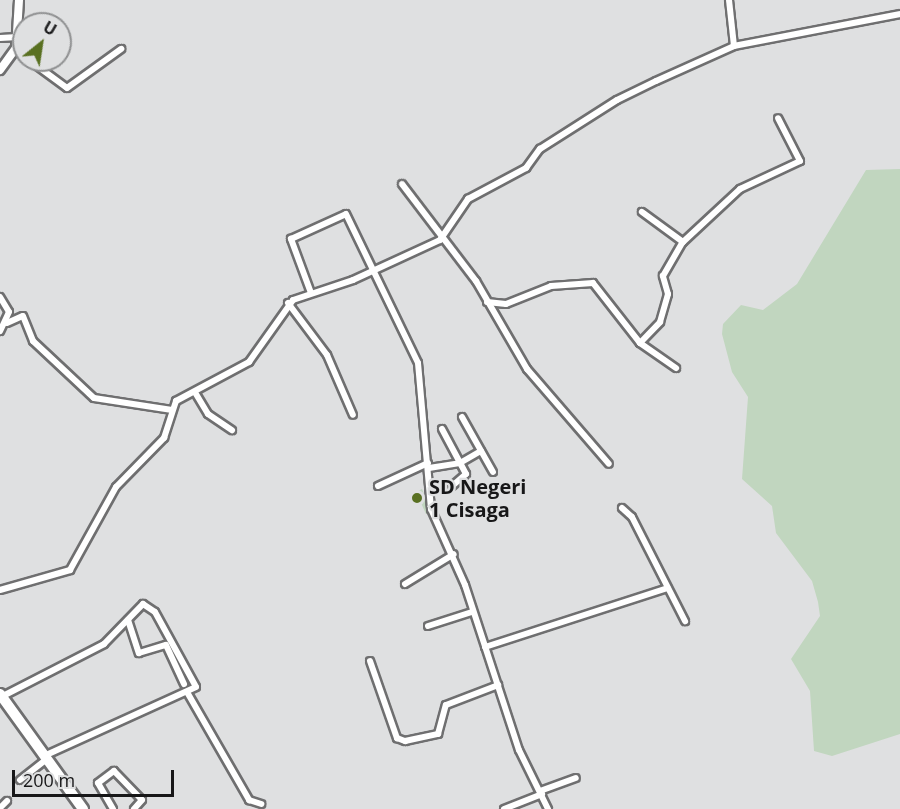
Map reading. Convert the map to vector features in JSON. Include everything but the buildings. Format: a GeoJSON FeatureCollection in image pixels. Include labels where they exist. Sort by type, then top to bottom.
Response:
{"type":"FeatureCollection","features":[{"type":"Feature","properties":{"kind":"highway"},"geometry":{"type":"LineString","coordinates":[[1,696],[82,809]]}},
{"type":"Feature","properties":{"kind":"main road"},"geometry":{"type":"LineString","coordinates":[[0,70],[12,54]]}},
{"type":"Feature","properties":{"kind":"street"},"geometry":{"type":"LineString","coordinates":[[729,0],[734,46]]}},
{"type":"Feature","properties":{"kind":"street"},"geometry":{"type":"LineString","coordinates":[[0,590],[70,570],[116,487],[164,438],[172,410],[181,396],[196,394],[252,359],[288,303],[374,269],[445,235],[468,199],[526,168],[540,149],[617,100],[734,46],[900,14]]}},
{"type":"Feature","properties":{"kind":"street"},"geometry":{"type":"LineString","coordinates":[[45,72],[66,88],[122,49]]}},
{"type":"Feature","properties":{"kind":"street"},"geometry":{"type":"LineString","coordinates":[[640,343],[660,322],[668,294],[663,276],[683,242],[750,182],[800,160],[778,118]]}},
{"type":"Feature","properties":{"kind":"street"},"geometry":{"type":"LineString","coordinates":[[402,184],[445,235],[527,369],[609,464]]}},
{"type":"Feature","properties":{"kind":"street"},"geometry":{"type":"LineString","coordinates":[[642,212],[683,242]]}},
{"type":"Feature","properties":{"kind":"street"},"geometry":{"type":"LineString","coordinates":[[311,293],[291,239],[343,214],[352,219],[421,376],[431,508],[454,554],[519,750],[548,809]]}},
{"type":"Feature","properties":{"kind":"street"},"geometry":{"type":"LineString","coordinates":[[487,302],[506,304],[545,287],[593,283],[640,343],[676,368]]}},
{"type":"Feature","properties":{"kind":"street"},"geometry":{"type":"LineString","coordinates":[[0,297],[9,312],[7,323]]}},
{"type":"Feature","properties":{"kind":"street"},"geometry":{"type":"LineString","coordinates":[[288,303],[327,355],[353,415]]}},
{"type":"Feature","properties":{"kind":"street"},"geometry":{"type":"LineString","coordinates":[[0,331],[7,323],[23,316],[33,341],[94,398],[172,410]]}},
{"type":"Feature","properties":{"kind":"street"},"geometry":{"type":"LineString","coordinates":[[196,394],[208,414],[232,430]]}},
{"type":"Feature","properties":{"kind":"street"},"geometry":{"type":"LineString","coordinates":[[462,417],[493,472]]}},
{"type":"Feature","properties":{"kind":"street"},"geometry":{"type":"LineString","coordinates":[[442,429],[466,475],[452,486]]}},
{"type":"Feature","properties":{"kind":"street"},"geometry":{"type":"LineString","coordinates":[[378,486],[429,466],[460,463],[481,451]]}},
{"type":"Feature","properties":{"kind":"street"},"geometry":{"type":"LineString","coordinates":[[622,508],[685,621]]}},
{"type":"Feature","properties":{"kind":"street"},"geometry":{"type":"LineString","coordinates":[[405,584],[454,554]]}},
{"type":"Feature","properties":{"kind":"street"},"geometry":{"type":"LineString","coordinates":[[486,647],[668,588]]}},
{"type":"Feature","properties":{"kind":"street"},"geometry":{"type":"LineString","coordinates":[[1,696],[97,649],[143,604],[150,605],[198,682],[188,692],[45,758],[20,780]]}},
{"type":"Feature","properties":{"kind":"street"},"geometry":{"type":"LineString","coordinates":[[428,626],[472,612]]}},
{"type":"Feature","properties":{"kind":"street"},"geometry":{"type":"LineString","coordinates":[[128,620],[139,653],[166,645],[184,684]]}},
{"type":"Feature","properties":{"kind":"street"},"geometry":{"type":"LineString","coordinates":[[370,661],[397,738],[405,741],[438,734],[446,705],[498,685]]}},
{"type":"Feature","properties":{"kind":"street"},"geometry":{"type":"LineString","coordinates":[[188,692],[249,800],[261,804]]}},
{"type":"Feature","properties":{"kind":"street"},"geometry":{"type":"LineString","coordinates":[[113,809],[98,783],[114,771],[142,800],[134,809]]}},
{"type":"Feature","properties":{"kind":"street"},"geometry":{"type":"LineString","coordinates":[[504,809],[576,778]]}},
{"type":"Feature","properties":{"kind":"street"},"geometry":{"type":"LineString","coordinates":[[0,808],[7,801]]}},
{"type":"Feature","properties":{"kind":"green space"},"geometry":{"type":"Polygon","coordinates":[[[900,169],[900,734],[832,756],[814,751],[810,691],[791,659],[820,616],[818,602],[812,581],[776,533],[772,506],[742,479],[748,397],[732,372],[722,334],[723,324],[741,305],[763,310],[797,284],[866,170],[900,169]]]}},
{"type":"Feature","properties":{"kind":"green space"},"geometry":{"type":"Polygon","coordinates":[[[422,489],[431,512],[426,514],[416,492],[422,489]]]}},
{"type":"Feature","properties":{"kind":"place","name":"SD Negeri 1 Cisaga"},"geometry":{"type":"Point","coordinates":[417,498]}}]}
